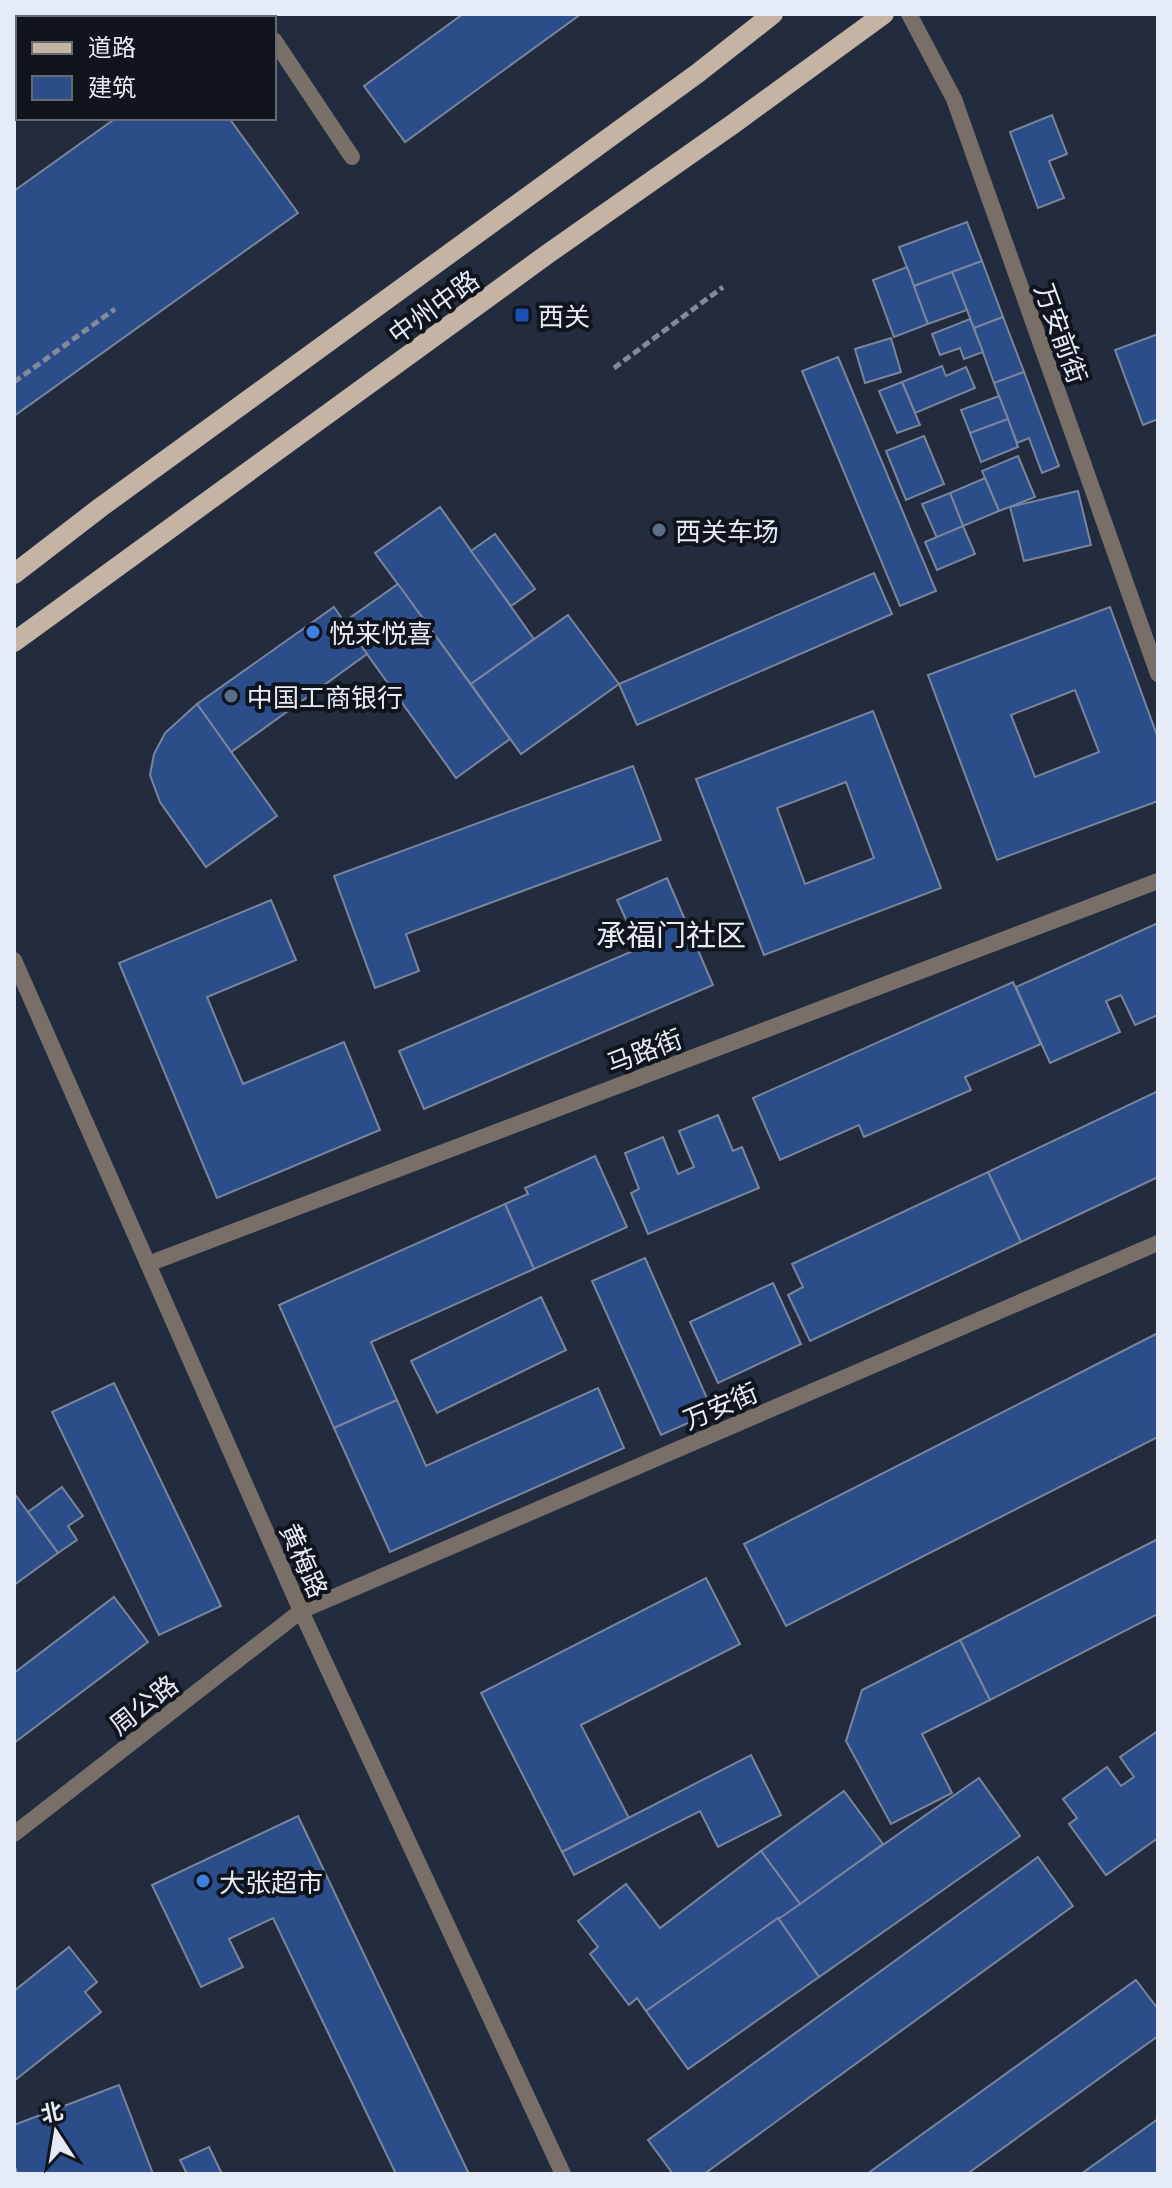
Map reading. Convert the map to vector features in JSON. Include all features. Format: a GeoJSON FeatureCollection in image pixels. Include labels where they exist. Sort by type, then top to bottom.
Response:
{"type":"FeatureCollection","features":[{"type":"Feature","properties":{"kind":"main road","name":"中州中路"},"geometry":{"type":"LineString","coordinates":[[14,574],[698,73],[773,14]]}},
{"type":"Feature","properties":{"kind":"main road","name":"中州中路"},"geometry":{"type":"LineString","coordinates":[[14,642],[536,262],[884,14]]}},
{"type":"Feature","properties":{"kind":"street","name":"万安前街"},"geometry":{"type":"LineString","coordinates":[[909,14],[954,99],[1158,674]]}},
{"type":"Feature","properties":{"kind":"street"},"geometry":{"type":"LineString","coordinates":[[276,43],[352,157]]}},
{"type":"Feature","properties":{"kind":"street","name":"马路街"},"geometry":{"type":"LineString","coordinates":[[148,1264],[1158,881]]}},
{"type":"Feature","properties":{"kind":"street","name":"黄梅路"},"geometry":{"type":"LineString","coordinates":[[14,960],[301,1611],[563,2174]]}},
{"type":"Feature","properties":{"kind":"street","name":"万安街"},"geometry":{"type":"LineString","coordinates":[[301,1611],[1158,1243]]}},
{"type":"Feature","properties":{"kind":"street","name":"周公路"},"geometry":{"type":"LineString","coordinates":[[14,1834],[301,1611]]}},
{"type":"Feature","properties":{"kind":"path"},"geometry":{"type":"LineString","coordinates":[[614,368],[723,287]]}},
{"type":"Feature","properties":{"kind":"path"},"geometry":{"type":"LineString","coordinates":[[14,382],[115,309]]}},
{"type":"Feature","properties":{"kind":"building"},"geometry":{"type":"Polygon","coordinates":[[[14,14],[89,14],[16,16],[14,71],[14,14]]]}},
{"type":"Feature","properties":{"kind":"building"},"geometry":{"type":"Polygon","coordinates":[[[463,14],[581,14],[405,142],[364,86],[463,14]]]}},
{"type":"Feature","properties":{"kind":"building"},"geometry":{"type":"Polygon","coordinates":[[[1052,115],[1067,154],[1049,161],[1064,198],[1038,208],[1010,132],[1052,115]]]}},
{"type":"Feature","properties":{"kind":"building"},"geometry":{"type":"Polygon","coordinates":[[[113,120],[230,120],[298,213],[14,416],[14,191],[113,120]]]}},
{"type":"Feature","properties":{"kind":"building"},"geometry":{"type":"Polygon","coordinates":[[[967,222],[982,261],[914,286],[899,247],[967,222]]]}},
{"type":"Feature","properties":{"kind":"building"},"geometry":{"type":"Polygon","coordinates":[[[982,261],[1003,317],[974,328],[952,272],[982,261]]]}},
{"type":"Feature","properties":{"kind":"building"},"geometry":{"type":"Polygon","coordinates":[[[907,267],[928,324],[894,337],[873,280],[907,267]]]}},
{"type":"Feature","properties":{"kind":"building"},"geometry":{"type":"Polygon","coordinates":[[[952,272],[967,310],[928,324],[914,286],[952,272]]]}},
{"type":"Feature","properties":{"kind":"building"},"geometry":{"type":"Polygon","coordinates":[[[1003,317],[1024,372],[994,383],[974,328],[1003,317]]]}},
{"type":"Feature","properties":{"kind":"building"},"geometry":{"type":"Polygon","coordinates":[[[970,319],[983,352],[964,359],[960,348],[940,355],[932,334],[970,319]]]}},
{"type":"Feature","properties":{"kind":"building"},"geometry":{"type":"Polygon","coordinates":[[[1158,334],[1158,419],[1143,425],[1115,350],[1158,334]]]}},
{"type":"Feature","properties":{"kind":"building"},"geometry":{"type":"Polygon","coordinates":[[[891,338],[901,372],[865,383],[855,349],[891,338]]]}},
{"type":"Feature","properties":{"kind":"building"},"geometry":{"type":"Polygon","coordinates":[[[838,357],[936,591],[900,606],[802,371],[838,357]]]}},
{"type":"Feature","properties":{"kind":"building"},"geometry":{"type":"Polygon","coordinates":[[[942,366],[946,376],[966,367],[975,388],[915,413],[902,382],[942,366]]]}},
{"type":"Feature","properties":{"kind":"building"},"geometry":{"type":"Polygon","coordinates":[[[1024,372],[1059,466],[1042,473],[1029,438],[1017,443],[994,383],[1024,372]]]}},
{"type":"Feature","properties":{"kind":"building"},"geometry":{"type":"Polygon","coordinates":[[[902,382],[920,425],[897,433],[879,391],[902,382]]]}},
{"type":"Feature","properties":{"kind":"building"},"geometry":{"type":"Polygon","coordinates":[[[999,396],[1008,419],[970,433],[961,410],[999,396]]]}},
{"type":"Feature","properties":{"kind":"building"},"geometry":{"type":"Polygon","coordinates":[[[1008,419],[1018,447],[981,462],[970,433],[1008,419]]]}},
{"type":"Feature","properties":{"kind":"building"},"geometry":{"type":"Polygon","coordinates":[[[924,436],[944,484],[906,500],[886,451],[924,436]]]}},
{"type":"Feature","properties":{"kind":"building"},"geometry":{"type":"Polygon","coordinates":[[[1018,456],[1035,497],[999,511],[982,471],[1018,456]]]}},
{"type":"Feature","properties":{"kind":"building"},"geometry":{"type":"Polygon","coordinates":[[[985,478],[999,511],[963,526],[950,493],[985,478]]]}},
{"type":"Feature","properties":{"kind":"building"},"geometry":{"type":"Polygon","coordinates":[[[1078,491],[1091,545],[1024,561],[1010,507],[1078,491]]]}},
{"type":"Feature","properties":{"kind":"building"},"geometry":{"type":"Polygon","coordinates":[[[950,493],[963,526],[937,538],[922,504],[950,493]]]}},
{"type":"Feature","properties":{"kind":"building"},"geometry":{"type":"Polygon","coordinates":[[[440,507],[534,639],[471,684],[375,553],[440,507]]]}},
{"type":"Feature","properties":{"kind":"building"},"geometry":{"type":"Polygon","coordinates":[[[963,526],[975,554],[937,570],[925,542],[963,526]]]}},
{"type":"Feature","properties":{"kind":"building"},"geometry":{"type":"Polygon","coordinates":[[[495,534],[535,589],[511,606],[471,551],[495,534]]]}},
{"type":"Feature","properties":{"kind":"building"},"geometry":{"type":"Polygon","coordinates":[[[874,573],[892,614],[637,725],[619,684],[874,573]]]}},
{"type":"Feature","properties":{"kind":"building"},"geometry":{"type":"Polygon","coordinates":[[[398,584],[510,739],[456,778],[344,622],[398,584]]]}},
{"type":"Feature","properties":{"kind":"building"},"geometry":{"type":"Polygon","coordinates":[[[334,607],[367,654],[231,752],[197,704],[334,607]]]}},
{"type":"Feature","properties":{"kind":"building"},"geometry":{"type":"Polygon","coordinates":[[[1110,607],[1158,738],[1158,801],[997,860],[928,675],[1110,607]],[[1075,690],[1011,715],[1035,777],[1099,752],[1075,690]]]}},
{"type":"Feature","properties":{"kind":"building"},"geometry":{"type":"Polygon","coordinates":[[[568,615],[619,684],[521,754],[471,684],[568,615]]]}},
{"type":"Feature","properties":{"kind":"building"},"geometry":{"type":"Polygon","coordinates":[[[197,704],[277,816],[206,867],[160,802],[150,775],[154,754],[165,733],[197,704]]]}},
{"type":"Feature","properties":{"kind":"building"},"geometry":{"type":"Polygon","coordinates":[[[873,711],[941,888],[764,955],[696,779],[873,711]],[[846,782],[777,808],[805,884],[874,858],[846,782]]]}},
{"type":"Feature","properties":{"kind":"building"},"geometry":{"type":"Polygon","coordinates":[[[633,766],[661,840],[406,934],[419,971],[375,988],[334,876],[633,766]]]}},
{"type":"Feature","properties":{"kind":"building"},"geometry":{"type":"Polygon","coordinates":[[[667,878],[713,985],[424,1109],[399,1051],[654,942],[644,920],[629,926],[617,900],[667,878]]]}},
{"type":"Feature","properties":{"kind":"building"},"geometry":{"type":"Polygon","coordinates":[[[271,900],[296,960],[207,997],[243,1084],[344,1042],[380,1130],[217,1198],[119,963],[271,900]]]}},
{"type":"Feature","properties":{"kind":"building"},"geometry":{"type":"Polygon","coordinates":[[[1158,923],[1158,1015],[1135,1025],[1121,995],[1106,1001],[1120,1032],[1050,1063],[1016,987],[1158,923]]]}},
{"type":"Feature","properties":{"kind":"building"},"geometry":{"type":"Polygon","coordinates":[[[1013,982],[1041,1044],[965,1077],[971,1090],[864,1137],[859,1125],[780,1160],[753,1098],[1013,982]]]}},
{"type":"Feature","properties":{"kind":"building"},"geometry":{"type":"Polygon","coordinates":[[[1158,1091],[1158,1177],[1021,1242],[988,1172],[1158,1091]]]}},
{"type":"Feature","properties":{"kind":"building"},"geometry":{"type":"Polygon","coordinates":[[[718,1115],[733,1151],[742,1147],[759,1188],[648,1234],[631,1193],[639,1189],[625,1153],[663,1137],[678,1174],[694,1167],[679,1131],[718,1115]]]}},
{"type":"Feature","properties":{"kind":"building"},"geometry":{"type":"Polygon","coordinates":[[[595,1156],[627,1227],[534,1269],[505,1204],[528,1194],[525,1188],[595,1156]]]}},
{"type":"Feature","properties":{"kind":"building"},"geometry":{"type":"Polygon","coordinates":[[[988,1172],[1021,1242],[810,1341],[788,1295],[803,1287],[792,1264],[988,1172]]]}},
{"type":"Feature","properties":{"kind":"building"},"geometry":{"type":"Polygon","coordinates":[[[505,1204],[534,1269],[371,1342],[397,1400],[334,1428],[279,1305],[505,1204]]]}},
{"type":"Feature","properties":{"kind":"building"},"geometry":{"type":"Polygon","coordinates":[[[645,1258],[713,1412],[661,1435],[592,1281],[645,1258]]]}},
{"type":"Feature","properties":{"kind":"building"},"geometry":{"type":"Polygon","coordinates":[[[773,1283],[801,1344],[718,1383],[690,1322],[773,1283]]]}},
{"type":"Feature","properties":{"kind":"building"},"geometry":{"type":"Polygon","coordinates":[[[541,1297],[566,1350],[437,1413],[411,1361],[541,1297]]]}},
{"type":"Feature","properties":{"kind":"building"},"geometry":{"type":"Polygon","coordinates":[[[1158,1333],[1158,1437],[786,1626],[744,1544],[1158,1333]]]}},
{"type":"Feature","properties":{"kind":"building"},"geometry":{"type":"Polygon","coordinates":[[[114,1383],[221,1606],[159,1635],[52,1412],[114,1383]]]}},
{"type":"Feature","properties":{"kind":"building"},"geometry":{"type":"Polygon","coordinates":[[[598,1388],[624,1448],[390,1552],[334,1428],[397,1400],[426,1466],[598,1388]]]}},
{"type":"Feature","properties":{"kind":"building"},"geometry":{"type":"Polygon","coordinates":[[[62,1487],[83,1516],[68,1526],[77,1540],[58,1553],[28,1512],[62,1487]]]}},
{"type":"Feature","properties":{"kind":"building"},"geometry":{"type":"Polygon","coordinates":[[[14,1493],[58,1553],[14,1585],[14,1493]]]}},
{"type":"Feature","properties":{"kind":"building"},"geometry":{"type":"Polygon","coordinates":[[[1158,1539],[1158,1614],[990,1700],[960,1640],[1158,1539]]]}},
{"type":"Feature","properties":{"kind":"building"},"geometry":{"type":"Polygon","coordinates":[[[706,1578],[740,1644],[581,1725],[629,1818],[562,1852],[481,1693],[706,1578]]]}},
{"type":"Feature","properties":{"kind":"building"},"geometry":{"type":"Polygon","coordinates":[[[114,1597],[148,1642],[14,1743],[14,1673],[114,1597]]]}},
{"type":"Feature","properties":{"kind":"building"},"geometry":{"type":"Polygon","coordinates":[[[960,1640],[990,1700],[922,1734],[952,1793],[891,1824],[846,1741],[862,1690],[960,1640]]]}},
{"type":"Feature","properties":{"kind":"building"},"geometry":{"type":"Polygon","coordinates":[[[1158,1731],[1158,1838],[1106,1875],[1069,1824],[1077,1818],[1063,1799],[1107,1767],[1121,1786],[1134,1777],[1120,1757],[1158,1731]]]}},
{"type":"Feature","properties":{"kind":"building"},"geometry":{"type":"Polygon","coordinates":[[[751,1755],[781,1815],[718,1847],[700,1811],[574,1875],[562,1852],[751,1755]]]}},
{"type":"Feature","properties":{"kind":"building"},"geometry":{"type":"Polygon","coordinates":[[[979,1778],[1020,1836],[819,1977],[778,1918],[979,1778]]]}},
{"type":"Feature","properties":{"kind":"building"},"geometry":{"type":"Polygon","coordinates":[[[844,1791],[883,1844],[800,1904],[761,1851],[844,1791]]]}},
{"type":"Feature","properties":{"kind":"building"},"geometry":{"type":"Polygon","coordinates":[[[298,1816],[469,2174],[396,2174],[273,1918],[229,1939],[243,1967],[201,1987],[152,1885],[298,1816]]]}},
{"type":"Feature","properties":{"kind":"building"},"geometry":{"type":"Polygon","coordinates":[[[761,1851],[800,1904],[646,2011],[637,1998],[629,2005],[590,1954],[598,1947],[578,1921],[626,1884],[660,1928],[761,1851]]]}},
{"type":"Feature","properties":{"kind":"building"},"geometry":{"type":"Polygon","coordinates":[[[1038,1857],[1073,1906],[704,2174],[673,2174],[648,2140],[1038,1857]]]}},
{"type":"Feature","properties":{"kind":"building"},"geometry":{"type":"Polygon","coordinates":[[[778,1918],[819,1977],[688,2069],[646,2011],[778,1918]]]}},
{"type":"Feature","properties":{"kind":"building"},"geometry":{"type":"Polygon","coordinates":[[[69,1947],[97,1982],[85,1992],[101,2012],[14,2081],[14,1991],[69,1947]]]}},
{"type":"Feature","properties":{"kind":"building"},"geometry":{"type":"Polygon","coordinates":[[[1136,1980],[1158,2009],[1158,2036],[967,2174],[867,2174],[1136,1980]]]}},
{"type":"Feature","properties":{"kind":"building"},"geometry":{"type":"Polygon","coordinates":[[[119,2085],[153,2174],[18,2174],[14,2164],[14,2125],[119,2085]]]}},
{"type":"Feature","properties":{"kind":"building"},"geometry":{"type":"Polygon","coordinates":[[[1158,2119],[1158,2174],[1081,2174],[1158,2119]]]}},
{"type":"Feature","properties":{"kind":"building"},"geometry":{"type":"Polygon","coordinates":[[[209,2147],[222,2174],[187,2174],[180,2160],[209,2147]]]}},
{"type":"Feature","properties":{"kind":"place","name":"西关"},"geometry":{"type":"Point","coordinates":[522,315]}},
{"type":"Feature","properties":{"kind":"place","name":"西关车场"},"geometry":{"type":"Point","coordinates":[659,530]}},
{"type":"Feature","properties":{"kind":"place","name":"悦来悦喜"},"geometry":{"type":"Point","coordinates":[313,632]}},
{"type":"Feature","properties":{"kind":"place","name":"中国工商银行"},"geometry":{"type":"Point","coordinates":[231,696]}},
{"type":"Feature","properties":{"kind":"place","name":"大张超市"},"geometry":{"type":"Point","coordinates":[203,1881]}},
{"type":"Feature","properties":{"kind":"district","name":"承福门社区"},"geometry":{"type":"Point","coordinates":[671,934]}}]}
